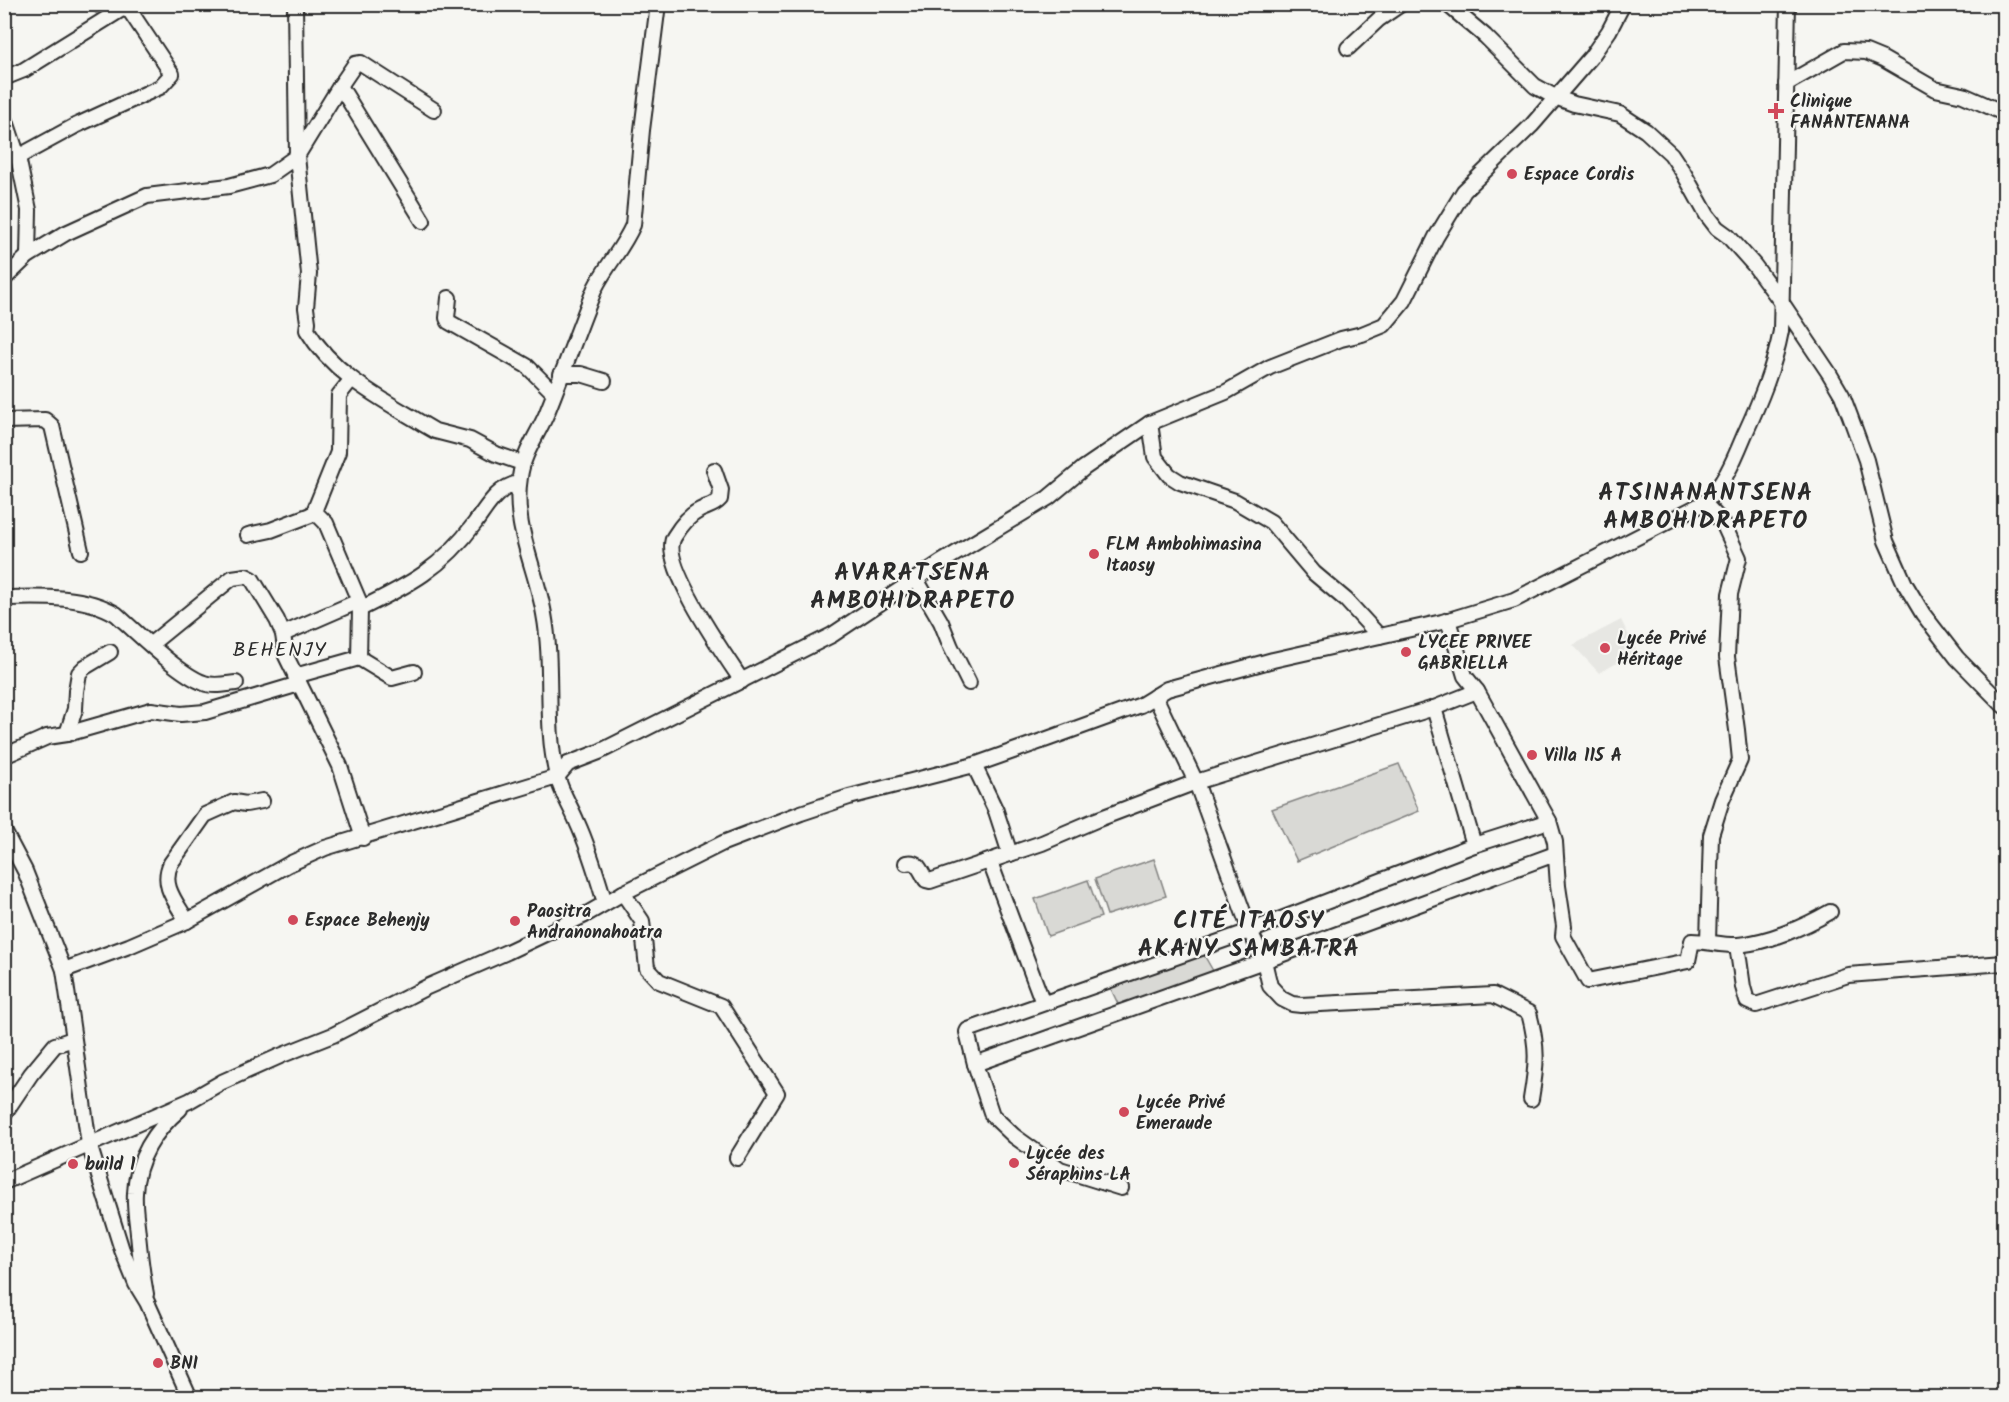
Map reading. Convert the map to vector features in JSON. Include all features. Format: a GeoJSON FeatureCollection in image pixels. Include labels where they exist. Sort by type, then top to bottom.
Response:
{"type":"FeatureCollection","features":[{"type":"Feature","properties":{"kind":"street"},"geometry":{"type":"LineString","coordinates":[[295,4],[297,156],[309,274],[307,330],[331,362],[351,380],[435,431],[470,440],[496,454],[522,463]]}},
{"type":"Feature","properties":{"kind":"street"},"geometry":{"type":"LineString","coordinates":[[605,903],[592,857],[557,777],[549,714],[548,639],[540,596],[522,535],[518,511],[519,483],[522,463],[538,434],[595,288],[602,273],[627,240],[633,225],[642,129],[658,4]]}},
{"type":"Feature","properties":{"kind":"street"},"geometry":{"type":"LineString","coordinates":[[1348,48],[1379,19],[1401,4]]}},
{"type":"Feature","properties":{"kind":"street"},"geometry":{"type":"LineString","coordinates":[[1447,4],[1485,36],[1535,86],[1574,104],[1620,114],[1646,131],[1671,154],[1707,216],[1754,266],[1829,373],[1842,395],[1866,460],[1886,542],[1905,584],[1923,614],[1957,658],[2004,706]]}},
{"type":"Feature","properties":{"kind":"street"},"geometry":{"type":"LineString","coordinates":[[64,970],[187,921],[289,864],[325,848],[557,777],[568,764],[599,752],[832,635],[916,579],[1048,498],[1084,468],[1150,423],[1226,392],[1270,367],[1384,325],[1404,301],[1436,237],[1464,191],[1532,125],[1598,48],[1623,4]]}},
{"type":"Feature","properties":{"kind":"street"},"geometry":{"type":"LineString","coordinates":[[4,1182],[189,1101],[222,1082],[280,1056],[333,1035],[427,987],[507,952],[723,843],[849,797],[974,765],[1133,708],[1167,689],[1263,663],[1448,620],[1514,600],[1704,503],[1720,485],[1733,463],[1768,382],[1776,358],[1781,331],[1788,4]]}},
{"type":"Feature","properties":{"kind":"street"},"geometry":{"type":"LineString","coordinates":[[4,78],[24,70],[122,9],[130,11],[172,74],[160,87],[75,126],[18,157]]}},
{"type":"Feature","properties":{"kind":"street"},"geometry":{"type":"LineString","coordinates":[[1786,84],[1844,51],[1866,52],[1883,59],[1935,89],[1963,95],[2004,113]]}},
{"type":"Feature","properties":{"kind":"street"},"geometry":{"type":"LineString","coordinates":[[4,279],[28,256],[66,233],[147,196],[230,186],[270,175],[297,156],[355,64],[361,63],[434,110]]}},
{"type":"Feature","properties":{"kind":"street"},"geometry":{"type":"LineString","coordinates":[[340,86],[423,221]]}},
{"type":"Feature","properties":{"kind":"street"},"geometry":{"type":"LineString","coordinates":[[4,115],[18,157],[29,210],[28,256]]}},
{"type":"Feature","properties":{"kind":"street"},"geometry":{"type":"LineString","coordinates":[[449,298],[447,318],[449,322],[527,366],[554,393]]}},
{"type":"Feature","properties":{"kind":"street"},"geometry":{"type":"LineString","coordinates":[[561,374],[581,374],[603,381]]}},
{"type":"Feature","properties":{"kind":"street"},"geometry":{"type":"LineString","coordinates":[[313,514],[338,452],[339,395],[351,380]]}},
{"type":"Feature","properties":{"kind":"street"},"geometry":{"type":"LineString","coordinates":[[4,421],[45,420],[52,426],[81,551]]}},
{"type":"Feature","properties":{"kind":"street"},"geometry":{"type":"LineString","coordinates":[[1150,423],[1155,457],[1169,475],[1180,482],[1234,501],[1271,522],[1314,573],[1346,600],[1379,636]]}},
{"type":"Feature","properties":{"kind":"street"},"geometry":{"type":"LineString","coordinates":[[714,470],[721,490],[720,499],[692,515],[675,535],[671,544],[692,604],[741,681]]}},
{"type":"Feature","properties":{"kind":"street"},"geometry":{"type":"LineString","coordinates":[[283,634],[400,589],[430,570],[461,541],[496,496],[511,485],[519,483]]}},
{"type":"Feature","properties":{"kind":"street"},"geometry":{"type":"LineString","coordinates":[[1704,503],[1723,524],[1739,558],[1730,594],[1727,657],[1740,760],[1722,800],[1711,835],[1708,941]]}},
{"type":"Feature","properties":{"kind":"street"},"geometry":{"type":"LineString","coordinates":[[248,536],[313,514],[318,515],[326,523],[360,605],[359,658]]}},
{"type":"Feature","properties":{"kind":"street"},"geometry":{"type":"LineString","coordinates":[[151,644],[232,578],[246,576],[252,579],[283,634],[284,650],[340,766],[363,838]]}},
{"type":"Feature","properties":{"kind":"street"},"geometry":{"type":"LineString","coordinates":[[916,579],[941,622],[969,683]]}},
{"type":"Feature","properties":{"kind":"street"},"geometry":{"type":"LineString","coordinates":[[4,597],[65,600],[97,605],[116,614],[182,670],[200,682],[212,685],[236,683]]}},
{"type":"Feature","properties":{"kind":"street"},"geometry":{"type":"LineString","coordinates":[[1448,620],[1465,676],[1477,691],[1549,821],[1556,843],[1555,854],[1564,926],[1563,936],[1588,981],[1688,961],[1692,941],[1737,945],[1806,926],[1830,912]]}},
{"type":"Feature","properties":{"kind":"street"},"geometry":{"type":"LineString","coordinates":[[67,734],[75,710],[79,673],[110,652]]}},
{"type":"Feature","properties":{"kind":"street"},"geometry":{"type":"LineString","coordinates":[[359,658],[392,678],[414,672]]}},
{"type":"Feature","properties":{"kind":"street"},"geometry":{"type":"LineString","coordinates":[[4,756],[47,737],[67,734],[151,710],[181,714],[205,712],[359,658]]}},
{"type":"Feature","properties":{"kind":"street"},"geometry":{"type":"LineString","coordinates":[[906,863],[912,861],[916,863],[926,880],[930,881],[1042,843],[1196,782],[1434,708],[1477,691]]}},
{"type":"Feature","properties":{"kind":"street"},"geometry":{"type":"LineString","coordinates":[[1155,696],[1196,782],[1250,931],[1264,961],[1270,986],[1282,999],[1292,1004],[1493,995],[1529,1013],[1535,1035],[1537,1067],[1531,1099]]}},
{"type":"Feature","properties":{"kind":"street"},"geometry":{"type":"LineString","coordinates":[[1434,708],[1474,845]]}},
{"type":"Feature","properties":{"kind":"street"},"geometry":{"type":"LineString","coordinates":[[974,765],[996,812],[1010,854]]}},
{"type":"Feature","properties":{"kind":"street"},"geometry":{"type":"LineString","coordinates":[[187,921],[166,883],[167,870],[171,863],[205,815],[234,802],[246,804],[262,801]]}},
{"type":"Feature","properties":{"kind":"street"},"geometry":{"type":"LineString","coordinates":[[1121,1188],[1060,1169],[1014,1136],[992,1115],[975,1064],[968,1030],[1250,931],[1474,845],[1549,821]]}},
{"type":"Feature","properties":{"kind":"street"},"geometry":{"type":"LineString","coordinates":[[4,831],[25,871],[64,970],[89,1144],[122,1250],[190,1398]]}},
{"type":"Feature","properties":{"kind":"street"},"geometry":{"type":"LineString","coordinates":[[975,1064],[1555,854]]}},
{"type":"Feature","properties":{"kind":"street"},"geometry":{"type":"LineString","coordinates":[[990,862],[1043,1003]]}},
{"type":"Feature","properties":{"kind":"street"},"geometry":{"type":"LineString","coordinates":[[623,893],[642,921],[646,968],[659,981],[721,1006],[777,1093],[736,1158]]}},
{"type":"Feature","properties":{"kind":"street"},"geometry":{"type":"LineString","coordinates":[[1737,945],[1747,1001],[1756,1005],[1848,975],[2004,963]]}},
{"type":"Feature","properties":{"kind":"street"},"geometry":{"type":"LineString","coordinates":[[4,1114],[31,1074],[55,1045],[73,1039]]}},
{"type":"Feature","properties":{"kind":"street"},"geometry":{"type":"LineString","coordinates":[[147,1302],[140,1262],[135,1208],[136,1180],[144,1156],[156,1135],[189,1101]]}},
{"type":"Feature","properties":{"kind":"shaded area"},"geometry":{"type":"Polygon","coordinates":[[[86,5],[121,5],[102,18],[86,5]]]}},
{"type":"Feature","properties":{"kind":"shaded area","name":"Lycée Privé Héritage"},"geometry":{"type":"Polygon","coordinates":[[[1621,620],[1637,652],[1599,673],[1573,645],[1621,620]]]}},
{"type":"Feature","properties":{"kind":"shaded area"},"geometry":{"type":"Polygon","coordinates":[[[1399,764],[1419,811],[1297,861],[1272,809],[1399,764]]]}},
{"type":"Feature","properties":{"kind":"shaded area"},"geometry":{"type":"Polygon","coordinates":[[[1154,859],[1166,896],[1107,915],[1095,879],[1154,859]]]}},
{"type":"Feature","properties":{"kind":"shaded area"},"geometry":{"type":"Polygon","coordinates":[[[1088,880],[1101,917],[1048,936],[1035,899],[1088,880]]]}},
{"type":"Feature","properties":{"kind":"shaded area"},"geometry":{"type":"Polygon","coordinates":[[[1201,950],[1216,976],[1121,1010],[1109,985],[1201,950]]]}},
{"type":"Feature","properties":{"kind":"place","name":"Clinique FANANTENANA"},"geometry":{"type":"Point","coordinates":[1776,111]}},
{"type":"Feature","properties":{"kind":"place","name":"Espace Cordis"},"geometry":{"type":"Point","coordinates":[1512,174]}},
{"type":"Feature","properties":{"kind":"place","name":"FLM Ambohimasina Itaosy"},"geometry":{"type":"Point","coordinates":[1094,554]}},
{"type":"Feature","properties":{"kind":"place","name":"Lycée Privé Héritage"},"geometry":{"type":"Point","coordinates":[1605,648]}},
{"type":"Feature","properties":{"kind":"place","name":"LYCEE PRIVEE GABRIELLA"},"geometry":{"type":"Point","coordinates":[1406,652]}},
{"type":"Feature","properties":{"kind":"place","name":"Villa 115 A"},"geometry":{"type":"Point","coordinates":[1532,755]}},
{"type":"Feature","properties":{"kind":"place","name":"Espace Behenjy"},"geometry":{"type":"Point","coordinates":[293,920]}},
{"type":"Feature","properties":{"kind":"place","name":"Paositra Andranonahoatra"},"geometry":{"type":"Point","coordinates":[515,921]}},
{"type":"Feature","properties":{"kind":"place","name":"Lycée Privé Emeraude"},"geometry":{"type":"Point","coordinates":[1124,1112]}},
{"type":"Feature","properties":{"kind":"place","name":"Lycée des Séraphins LA"},"geometry":{"type":"Point","coordinates":[1014,1163]}},
{"type":"Feature","properties":{"kind":"place","name":"build 1"},"geometry":{"type":"Point","coordinates":[73,1164]}},
{"type":"Feature","properties":{"kind":"place","name":"BNI"},"geometry":{"type":"Point","coordinates":[158,1363]}},
{"type":"Feature","properties":{"kind":"district","name":"ATSINANANTSENA AMBOHIDRAPETO"},"geometry":{"type":"Point","coordinates":[1706,506]}},
{"type":"Feature","properties":{"kind":"district","name":"AVARATSENA AMBOHIDRAPETO"},"geometry":{"type":"Point","coordinates":[913,586]}},
{"type":"Feature","properties":{"kind":"district","name":"BEHENJY"},"geometry":{"type":"Point","coordinates":[280,649]}},
{"type":"Feature","properties":{"kind":"district","name":"CITÉ ITAOSY AKANY SAMBATRA"},"geometry":{"type":"Point","coordinates":[1249,934]}}]}
